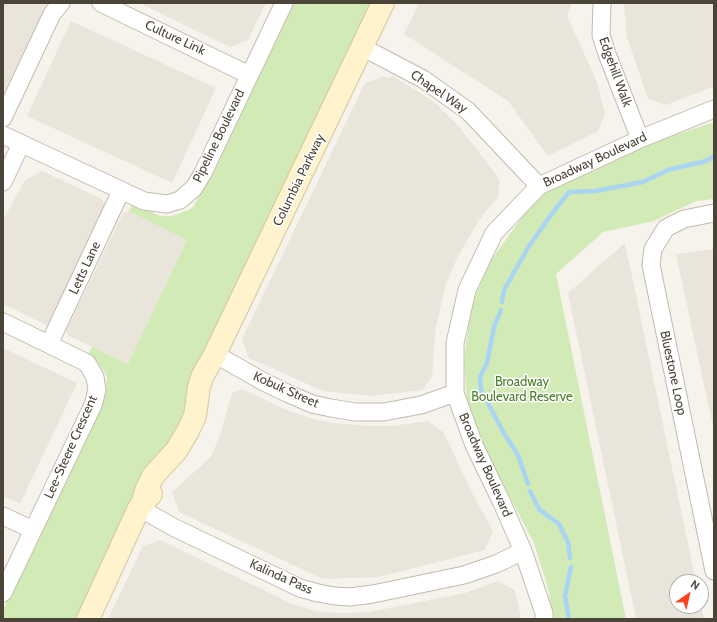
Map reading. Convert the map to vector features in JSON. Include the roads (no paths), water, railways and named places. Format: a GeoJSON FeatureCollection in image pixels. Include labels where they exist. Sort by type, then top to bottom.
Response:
{"type":"FeatureCollection","features":[{"type":"Feature","properties":{"kind":"street"},"geometry":{"type":"LineString","coordinates":[[3,118],[52,14],[61,3]]}},
{"type":"Feature","properties":{"kind":"street","name":"Culture Link"},"geometry":{"type":"LineString","coordinates":[[101,3],[249,75]]}},
{"type":"Feature","properties":{"kind":"street","name":"Pipeline Boulevard"},"geometry":{"type":"LineString","coordinates":[[3,135],[144,201],[167,204],[180,200],[189,193],[203,173],[284,3]]}},
{"type":"Feature","properties":{"kind":"street","name":"Columbia Parkway"},"geometry":{"type":"LineString","coordinates":[[88,619],[141,506],[153,476],[176,451],[188,431],[195,416],[199,387],[203,375],[215,355],[383,3]]}},
{"type":"Feature","properties":{"kind":"street","name":"Edgehill Walk"},"geometry":{"type":"LineString","coordinates":[[602,3],[601,35],[640,139]]}},
{"type":"Feature","properties":{"kind":"street","name":"Chapel Way"},"geometry":{"type":"LineString","coordinates":[[362,47],[423,79],[468,111],[539,186]]}},
{"type":"Feature","properties":{"kind":"street","name":"Broadway Boulevard"},"geometry":{"type":"LineString","coordinates":[[544,619],[544,613],[523,551],[474,445],[455,393],[455,343],[467,290],[494,233],[539,186],[640,139],[714,109]]}},
{"type":"Feature","properties":{"kind":"street"},"geometry":{"type":"LineString","coordinates":[[3,182],[21,144]]}},
{"type":"Feature","properties":{"kind":"street","name":"Letts Lane"},"geometry":{"type":"LineString","coordinates":[[48,344],[121,191]]}},
{"type":"Feature","properties":{"kind":"street","name":"Bluestone Loop"},"geometry":{"type":"LineString","coordinates":[[714,213],[684,219],[666,228],[653,250],[651,265],[714,570]]}},
{"type":"Feature","properties":{"kind":"street","name":"Lee-Steere Crescent"},"geometry":{"type":"LineString","coordinates":[[3,322],[87,363],[95,377],[97,390],[93,405],[3,593]]}},
{"type":"Feature","properties":{"kind":"street","name":"Kobuk Street"},"geometry":{"type":"LineString","coordinates":[[215,355],[264,382],[312,404],[355,412],[384,412],[421,405],[455,393]]}},
{"type":"Feature","properties":{"kind":"street","name":"Kalinda Pass"},"geometry":{"type":"LineString","coordinates":[[141,506],[175,528],[300,588],[318,594],[350,597],[373,594],[464,575],[496,564],[523,551]]}},
{"type":"Feature","properties":{"kind":"street"},"geometry":{"type":"LineString","coordinates":[[3,516],[33,530]]}},
{"type":"Feature","properties":{"kind":"waterway"},"geometry":{"type":"LineString","coordinates":[[502,302],[504,290],[529,246],[569,192],[595,191],[643,182],[668,170],[706,161],[714,156]]}},
{"type":"Feature","properties":{"kind":"waterway"},"geometry":{"type":"LineString","coordinates":[[501,310],[494,327],[487,363],[480,377],[481,390],[505,435],[518,455],[528,484]]}},
{"type":"Feature","properties":{"kind":"waterway"},"geometry":{"type":"LineString","coordinates":[[530,491],[539,509],[559,524],[568,542],[570,558]]}},
{"type":"Feature","properties":{"kind":"waterway"},"geometry":{"type":"LineString","coordinates":[[569,619],[565,596],[571,567]]}},
{"type":"Feature","properties":{"kind":"park label","name":"Broadway Boulevard Reserve"},"geometry":{"type":"Point","coordinates":[522,390]}}]}
